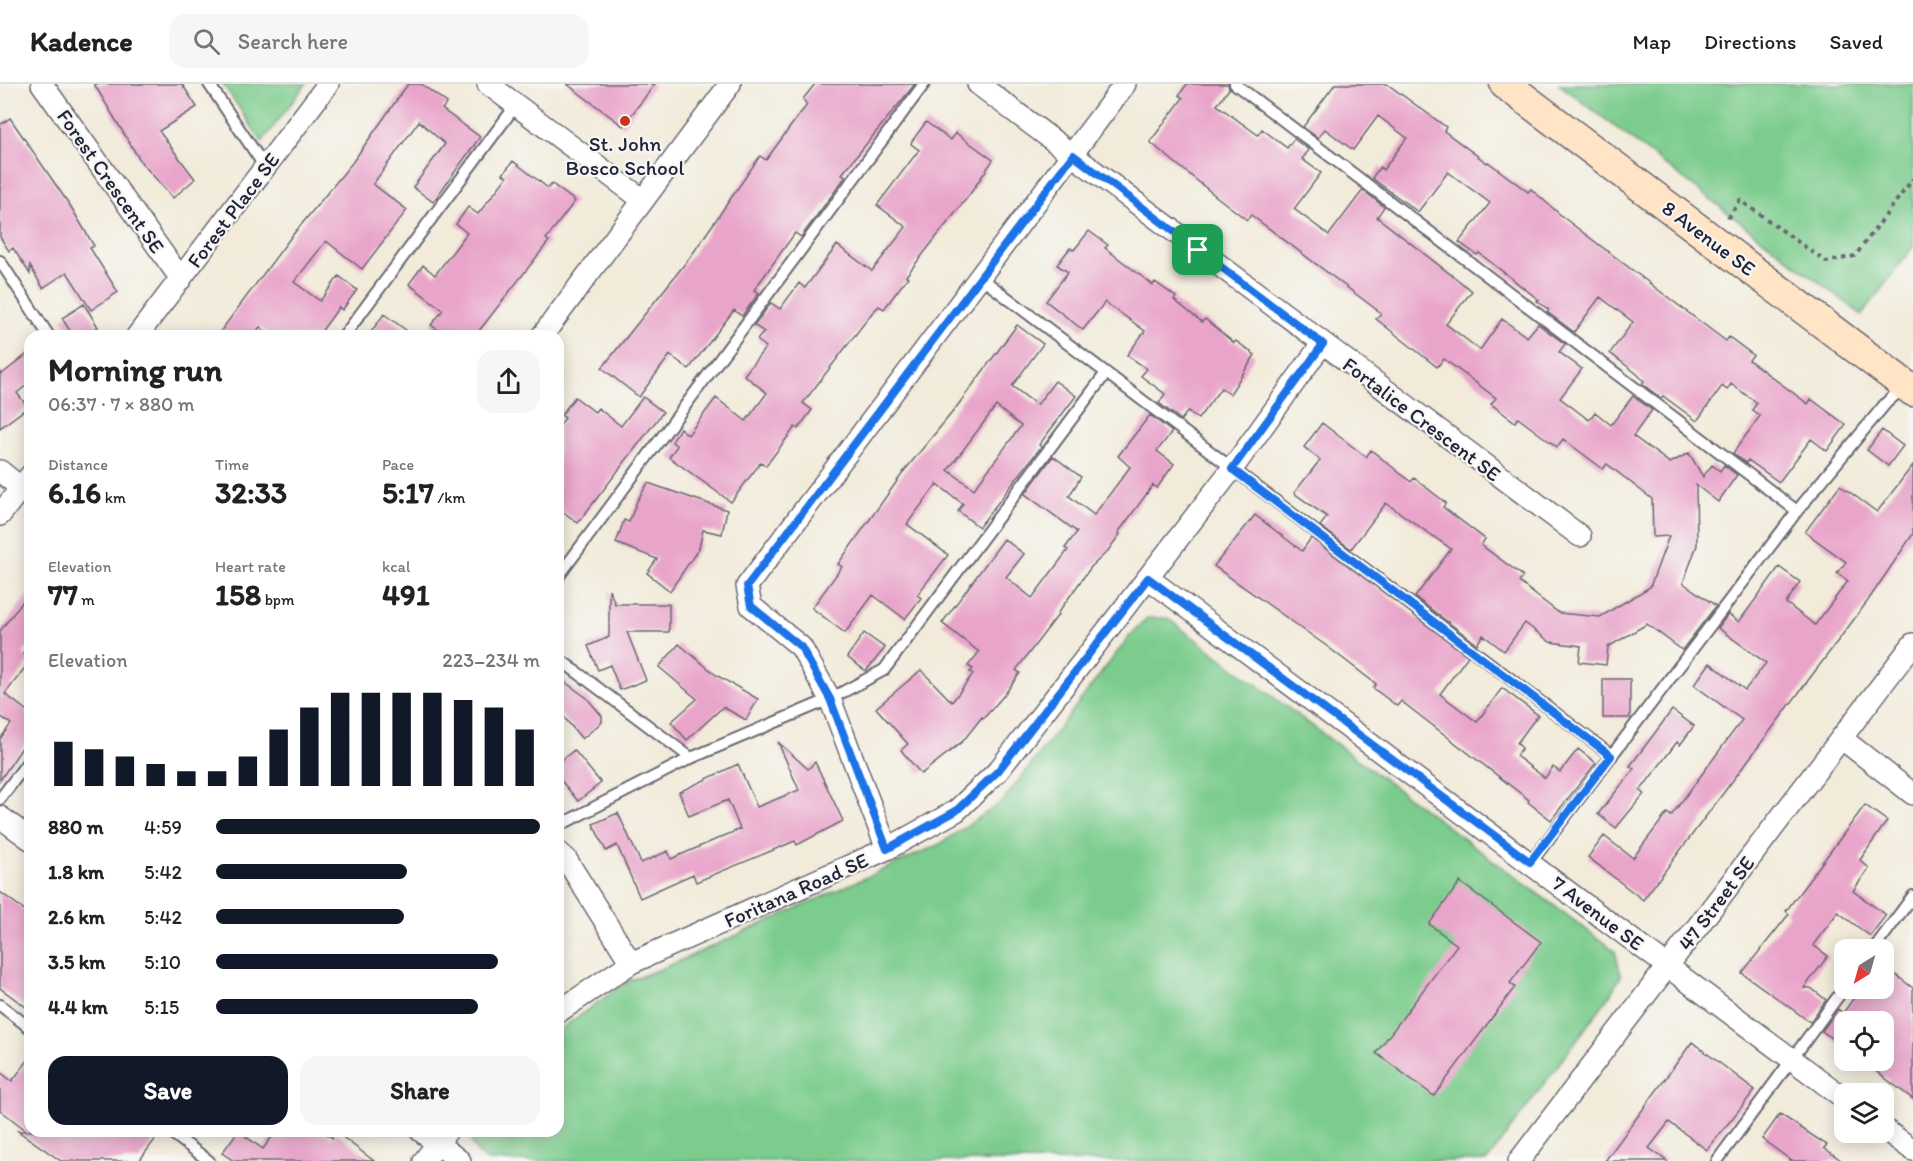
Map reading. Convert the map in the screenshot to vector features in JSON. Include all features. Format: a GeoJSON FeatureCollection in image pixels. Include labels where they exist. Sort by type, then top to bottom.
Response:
{"type":"FeatureCollection","features":[{"type":"Feature","properties":{"kind":"street","name":"Forest Crescent SE"},"geometry":{"type":"LineString","coordinates":[[42,84],[181,279]]}},
{"type":"Feature","properties":{"kind":"street","name":"Forest Place SE"},"geometry":{"type":"LineString","coordinates":[[142,330],[328,84]]}},
{"type":"Feature","properties":{"kind":"street"},"geometry":{"type":"LineString","coordinates":[[488,84],[643,200]]}},
{"type":"Feature","properties":{"kind":"street"},"geometry":{"type":"LineString","coordinates":[[546,330],[730,84]]}},
{"type":"Feature","properties":{"kind":"street","name":"Fortalice Crescent SE"},"geometry":{"type":"LineString","coordinates":[[978,84],[1580,536]]}},
{"type":"Feature","properties":{"kind":"street"},"geometry":{"type":"LineString","coordinates":[[887,849],[830,699],[801,647],[751,606],[747,586],[1125,84]]}},
{"type":"Feature","properties":{"kind":"street","name":"8 Avenue SE"},"geometry":{"type":"LineString","coordinates":[[1505,84],[1909,388]]}},
{"type":"Feature","properties":{"kind":"street","name":"Foritana Road SE"},"geometry":{"type":"LineString","coordinates":[[564,1008],[631,963],[887,849],[956,811],[998,771],[1232,469],[1323,344]]}},
{"type":"Feature","properties":{"kind":"street"},"geometry":{"type":"LineString","coordinates":[[0,471],[24,482]]}},
{"type":"Feature","properties":{"kind":"street"},"geometry":{"type":"LineString","coordinates":[[0,515],[24,483]]}},
{"type":"Feature","properties":{"kind":"street","name":"7 Avenue SE"},"geometry":{"type":"LineString","coordinates":[[1148,578],[1834,1091]]}},
{"type":"Feature","properties":{"kind":"street","name":"47 Street SE"},"geometry":{"type":"LineString","coordinates":[[1518,1161],[1913,644]]}},
{"type":"Feature","properties":{"kind":"street"},"geometry":{"type":"LineString","coordinates":[[1841,738],[1913,794]]}},
{"type":"Feature","properties":{"kind":"street"},"geometry":{"type":"LineString","coordinates":[[0,817],[24,835]]}},
{"type":"Feature","properties":{"kind":"street"},"geometry":{"type":"LineString","coordinates":[[564,857],[631,963]]}},
{"type":"Feature","properties":{"kind":"street"},"geometry":{"type":"LineString","coordinates":[[1894,1136],[1913,1150]]}},
{"type":"Feature","properties":{"kind":"street"},"geometry":{"type":"LineString","coordinates":[[424,1161],[434,1137]]}},
{"type":"Feature","properties":{"kind":"street"},"geometry":{"type":"LineString","coordinates":[[437,1137],[460,1161]]}},
{"type":"Feature","properties":{"kind":"lane"},"geometry":{"type":"LineString","coordinates":[[209,84],[266,167]]}},
{"type":"Feature","properties":{"kind":"lane"},"geometry":{"type":"LineString","coordinates":[[564,569],[924,84]]}},
{"type":"Feature","properties":{"kind":"lane"},"geometry":{"type":"LineString","coordinates":[[1235,84],[1797,511]]}},
{"type":"Feature","properties":{"kind":"lane"},"geometry":{"type":"LineString","coordinates":[[348,330],[516,105]]}},
{"type":"Feature","properties":{"kind":"lane"},"geometry":{"type":"LineString","coordinates":[[0,261],[45,330]]}},
{"type":"Feature","properties":{"kind":"lane"},"geometry":{"type":"LineString","coordinates":[[981,278],[1611,756]]}},
{"type":"Feature","properties":{"kind":"lane"},"geometry":{"type":"LineString","coordinates":[[564,823],[691,758],[830,699],[884,670],[1106,373]]}},
{"type":"Feature","properties":{"kind":"lane"},"geometry":{"type":"LineString","coordinates":[[1530,862],[1797,511],[1886,403],[1909,388]]}},
{"type":"Feature","properties":{"kind":"lane"},"geometry":{"type":"LineString","coordinates":[[564,663],[691,758]]}},
{"type":"Feature","properties":{"kind":"lane"},"geometry":{"type":"LineString","coordinates":[[0,799],[24,767]]}},
{"type":"Feature","properties":{"kind":"lane"},"geometry":{"type":"LineString","coordinates":[[1881,939],[1913,896]]}},
{"type":"Feature","properties":{"kind":"lane"},"geometry":{"type":"LineString","coordinates":[[1716,1161],[1836,999]]}},
{"type":"Feature","properties":{"kind":"lane"},"geometry":{"type":"LineString","coordinates":[[0,1005],[24,1023]]}},
{"type":"Feature","properties":{"kind":"lane"},"geometry":{"type":"LineString","coordinates":[[177,1137],[209,1161]]}},
{"type":"Feature","properties":{"kind":"path"},"geometry":{"type":"LineString","coordinates":[[1728,218],[1740,200],[1826,262],[1855,256],[1913,179]]}},
{"type":"Feature","properties":{"kind":"green space"},"geometry":{"type":"Polygon","coordinates":[[[223,84],[306,84],[262,142],[223,84]]]}},
{"type":"Feature","properties":{"kind":"green space"},"geometry":{"type":"Polygon","coordinates":[[[1559,84],[1913,84],[1913,247],[1862,315],[1559,84]]]}},
{"type":"Feature","properties":{"kind":"green space"},"geometry":{"type":"Polygon","coordinates":[[[1147,618],[1167,618],[1615,951],[1621,976],[1610,995],[1487,1161],[487,1161],[477,1152],[470,1137],[564,1137],[564,1027],[628,981],[666,967],[940,844],[1003,801],[1129,637],[1147,618]]]}},
{"type":"Feature","properties":{"kind":"building"},"geometry":{"type":"Polygon","coordinates":[[[94,84],[182,84],[197,107],[159,131],[195,179],[173,198],[141,162],[94,84]]]}},
{"type":"Feature","properties":{"kind":"building"},"geometry":{"type":"Polygon","coordinates":[[[408,84],[421,84],[447,103],[442,109],[480,137],[433,202],[413,187],[445,144],[419,121],[373,184],[407,210],[362,269],[326,241],[294,282],[320,301],[339,276],[357,290],[342,310],[339,307],[322,330],[264,330],[260,327],[258,330],[221,330],[291,237],[352,163],[408,84]]]}},
{"type":"Feature","properties":{"kind":"building"},"geometry":{"type":"Polygon","coordinates":[[[567,84],[655,84],[623,126],[567,84]]]}},
{"type":"Feature","properties":{"kind":"building"},"geometry":{"type":"Polygon","coordinates":[[[815,84],[915,84],[842,174],[846,176],[801,237],[795,233],[754,290],[759,293],[742,316],[734,310],[689,369],[670,355],[639,397],[602,368],[691,256],[760,156],[766,160],[807,105],[803,99],[815,84]]]}},
{"type":"Feature","properties":{"kind":"building"},"geometry":{"type":"Polygon","coordinates":[[[1187,84],[1228,84],[1229,89],[1217,105],[1258,135],[1262,129],[1287,148],[1294,139],[1309,150],[1302,159],[1321,173],[1294,209],[1329,235],[1363,190],[1384,207],[1377,217],[1472,291],[1446,324],[1480,350],[1502,319],[1527,337],[1538,324],[1565,344],[1559,352],[1582,369],[1560,398],[1589,420],[1595,412],[1611,425],[1633,396],[1652,410],[1633,436],[1670,463],[1689,453],[1703,477],[1712,465],[1720,471],[1724,465],[1737,475],[1718,502],[1696,485],[1697,545],[1683,583],[1716,606],[1682,650],[1647,624],[1608,647],[1606,665],[1579,662],[1581,646],[1550,642],[1525,623],[1504,651],[1483,635],[1477,644],[1415,597],[1451,549],[1386,503],[1351,549],[1320,526],[1327,517],[1294,493],[1320,460],[1304,447],[1322,423],[1366,457],[1371,450],[1411,482],[1414,478],[1446,503],[1443,507],[1485,539],[1481,545],[1523,576],[1519,582],[1559,613],[1600,617],[1650,587],[1669,536],[1653,537],[1652,499],[1607,464],[1603,469],[1563,439],[1557,447],[1518,418],[1515,422],[1491,404],[1496,398],[1444,359],[1437,367],[1376,319],[1381,313],[1251,215],[1247,220],[1150,142],[1183,98],[1179,95],[1187,84]]]}},
{"type":"Feature","properties":{"kind":"building"},"geometry":{"type":"Polygon","coordinates":[[[1335,84],[1387,84],[1446,127],[1444,131],[1487,163],[1528,192],[1531,189],[1564,218],[1726,341],[1729,337],[1753,355],[1749,360],[1808,404],[1811,399],[1846,425],[1827,451],[1811,439],[1779,482],[1748,460],[1746,463],[1733,453],[1760,416],[1752,410],[1757,403],[1731,384],[1727,390],[1722,386],[1697,421],[1642,384],[1644,381],[1636,373],[1610,353],[1633,322],[1600,297],[1574,332],[1547,312],[1549,310],[1537,301],[1539,300],[1479,253],[1477,255],[1459,242],[1490,203],[1448,172],[1418,212],[1372,178],[1380,167],[1383,170],[1407,138],[1378,116],[1353,150],[1325,129],[1318,138],[1303,127],[1335,84]]]}},
{"type":"Feature","properties":{"kind":"building"},"geometry":{"type":"Polygon","coordinates":[[[10,118],[71,207],[94,246],[90,248],[118,292],[91,310],[67,272],[43,288],[30,266],[30,274],[13,248],[9,251],[0,237],[0,125],[10,118]]]}},
{"type":"Feature","properties":{"kind":"building"},"geometry":{"type":"Polygon","coordinates":[[[926,122],[951,140],[956,133],[993,160],[884,309],[879,306],[872,313],[803,403],[812,410],[798,429],[795,427],[766,466],[761,462],[731,502],[669,457],[677,446],[672,442],[680,428],[688,435],[716,398],[746,421],[767,393],[744,375],[766,347],[757,340],[764,332],[754,325],[771,303],[780,309],[799,283],[805,288],[837,245],[872,271],[906,227],[877,205],[919,150],[911,144],[926,122]]]}},
{"type":"Feature","properties":{"kind":"building"},"geometry":{"type":"Polygon","coordinates":[[[513,161],[548,188],[552,184],[575,201],[546,239],[549,241],[480,330],[438,330],[431,325],[443,310],[409,284],[423,265],[435,275],[467,233],[456,224],[468,207],[478,214],[507,177],[503,174],[513,161]]]}},
{"type":"Feature","properties":{"kind":"building"},"geometry":{"type":"Polygon","coordinates":[[[1089,231],[1108,245],[1105,248],[1153,285],[1155,282],[1176,297],[1174,300],[1202,322],[1205,319],[1234,343],[1236,341],[1255,355],[1230,394],[1221,388],[1198,419],[1188,411],[1181,420],[1159,403],[1165,394],[1141,376],[1147,369],[1127,355],[1145,331],[1105,302],[1083,330],[1046,301],[1068,272],[1057,265],[1070,248],[1074,250],[1089,231]]]}},
{"type":"Feature","properties":{"kind":"building"},"geometry":{"type":"Polygon","coordinates":[[[84,304],[98,327],[93,330],[69,330],[62,318],[84,304]]]}},
{"type":"Feature","properties":{"kind":"building"},"geometry":{"type":"Polygon","coordinates":[[[384,314],[406,330],[372,330],[384,314]]]}},
{"type":"Feature","properties":{"kind":"building"},"geometry":{"type":"Polygon","coordinates":[[[1017,325],[1043,344],[1012,386],[1037,405],[1055,381],[1076,396],[1039,445],[1041,447],[979,527],[958,511],[963,504],[937,484],[907,524],[948,555],[917,595],[921,598],[905,619],[873,595],[845,633],[812,608],[842,567],[838,564],[905,470],[955,409],[1017,325]],[[996,406],[948,470],[974,489],[1021,426],[996,406]]]}},
{"type":"Feature","properties":{"kind":"building"},"geometry":{"type":"Polygon","coordinates":[[[24,357],[24,387],[17,393],[24,402],[24,410],[0,428],[0,371],[2,374],[24,357]]]}},
{"type":"Feature","properties":{"kind":"building"},"geometry":{"type":"Polygon","coordinates":[[[575,397],[595,412],[598,408],[621,426],[643,397],[663,412],[578,523],[564,512],[564,411],[575,397]]]}},
{"type":"Feature","properties":{"kind":"building"},"geometry":{"type":"Polygon","coordinates":[[[1150,415],[1172,432],[1157,451],[1174,464],[1157,488],[1153,485],[1107,552],[1091,567],[1016,670],[1020,673],[1005,694],[984,718],[982,717],[963,741],[921,774],[901,750],[908,744],[876,708],[921,670],[952,702],[973,674],[970,672],[973,669],[968,666],[979,652],[942,623],[1004,539],[1024,554],[1006,577],[1032,598],[1068,550],[1065,548],[1077,532],[1025,494],[1053,456],[1081,477],[1069,496],[1094,515],[1130,467],[1118,456],[1150,415]]]}},
{"type":"Feature","properties":{"kind":"building"},"geometry":{"type":"Polygon","coordinates":[[[1882,430],[1903,446],[1888,466],[1867,450],[1882,430]]]}},
{"type":"Feature","properties":{"kind":"building"},"geometry":{"type":"Polygon","coordinates":[[[1913,465],[1913,534],[1867,602],[1643,900],[1588,857],[1604,836],[1633,858],[1667,813],[1671,816],[1742,720],[1694,685],[1710,663],[1745,690],[1766,663],[1718,628],[1728,614],[1739,622],[1779,567],[1800,582],[1786,603],[1815,625],[1848,581],[1837,573],[1846,562],[1805,532],[1840,485],[1877,512],[1913,465]]]}},
{"type":"Feature","properties":{"kind":"building"},"geometry":{"type":"Polygon","coordinates":[[[648,483],[727,510],[722,534],[703,530],[699,548],[670,591],[647,573],[657,559],[616,543],[624,520],[629,522],[637,501],[648,483]]]}},
{"type":"Feature","properties":{"kind":"building"},"geometry":{"type":"Polygon","coordinates":[[[1255,515],[1302,551],[1311,538],[1468,656],[1440,694],[1477,722],[1502,688],[1538,715],[1517,743],[1522,748],[1516,756],[1545,778],[1553,767],[1560,772],[1578,749],[1596,763],[1551,820],[1528,802],[1529,800],[1401,701],[1397,706],[1373,688],[1376,684],[1328,647],[1214,566],[1255,515]]]}},
{"type":"Feature","properties":{"kind":"building"},"geometry":{"type":"Polygon","coordinates":[[[609,589],[615,604],[669,604],[669,632],[627,632],[646,680],[620,690],[610,665],[598,670],[588,646],[609,637],[609,589]]]}},
{"type":"Feature","properties":{"kind":"building"},"geometry":{"type":"Polygon","coordinates":[[[24,600],[24,669],[5,694],[24,708],[24,745],[0,780],[0,739],[11,724],[0,716],[0,631],[24,600]]]}},
{"type":"Feature","properties":{"kind":"building"},"geometry":{"type":"Polygon","coordinates":[[[864,633],[885,648],[866,671],[847,657],[864,633]]]}},
{"type":"Feature","properties":{"kind":"building"},"geometry":{"type":"Polygon","coordinates":[[[679,644],[716,675],[758,699],[746,720],[723,707],[687,740],[671,722],[697,699],[659,667],[679,644]]]}},
{"type":"Feature","properties":{"kind":"building"},"geometry":{"type":"Polygon","coordinates":[[[1603,679],[1630,679],[1630,718],[1603,718],[1603,679]]]}},
{"type":"Feature","properties":{"kind":"building"},"geometry":{"type":"Polygon","coordinates":[[[564,681],[587,698],[602,716],[602,722],[582,739],[564,717],[564,681]]]}},
{"type":"Feature","properties":{"kind":"building"},"geometry":{"type":"Polygon","coordinates":[[[1672,710],[1694,726],[1680,745],[1677,742],[1640,791],[1644,794],[1616,828],[1598,814],[1634,769],[1630,766],[1672,710]]]}},
{"type":"Feature","properties":{"kind":"building"},"geometry":{"type":"Polygon","coordinates":[[[778,742],[808,769],[815,762],[843,821],[797,845],[795,841],[696,882],[693,874],[640,898],[617,845],[606,851],[593,824],[618,813],[641,863],[668,851],[671,859],[740,829],[728,800],[689,816],[679,792],[738,764],[757,807],[799,790],[778,742]]]}},
{"type":"Feature","properties":{"kind":"building"},"geometry":{"type":"Polygon","coordinates":[[[574,750],[601,783],[578,801],[564,784],[564,758],[574,750]]]}},
{"type":"Feature","properties":{"kind":"building"},"geometry":{"type":"Polygon","coordinates":[[[1865,805],[1887,821],[1860,860],[1869,868],[1853,891],[1886,915],[1870,936],[1838,912],[1813,945],[1828,956],[1804,988],[1811,988],[1826,1000],[1810,1022],[1742,973],[1789,914],[1786,911],[1865,805]]]}},
{"type":"Feature","properties":{"kind":"building"},"geometry":{"type":"Polygon","coordinates":[[[1460,882],[1541,942],[1510,983],[1515,987],[1434,1096],[1376,1053],[1457,945],[1429,924],[1460,882]]]}},
{"type":"Feature","properties":{"kind":"building"},"geometry":{"type":"Polygon","coordinates":[[[0,892],[24,910],[24,1006],[0,988],[0,892]]]}},
{"type":"Feature","properties":{"kind":"building"},"geometry":{"type":"Polygon","coordinates":[[[1894,974],[1913,988],[1913,1099],[1876,1071],[1894,1071],[1894,1011],[1844,1011],[1853,999],[1894,999],[1894,974]]]}},
{"type":"Feature","properties":{"kind":"building"},"geometry":{"type":"Polygon","coordinates":[[[1834,1014],[1834,1040],[1822,1031],[1834,1014]]]}},
{"type":"Feature","properties":{"kind":"building"},"geometry":{"type":"Polygon","coordinates":[[[1692,1042],[1755,1090],[1707,1150],[1669,1122],[1649,1148],[1667,1161],[1605,1161],[1692,1042]]]}},
{"type":"Feature","properties":{"kind":"building"},"geometry":{"type":"Polygon","coordinates":[[[24,1066],[24,1129],[0,1110],[0,1072],[12,1081],[24,1066]]]}},
{"type":"Feature","properties":{"kind":"building"},"geometry":{"type":"Polygon","coordinates":[[[1780,1114],[1827,1145],[1824,1148],[1842,1161],[1792,1161],[1762,1139],[1780,1114]]]}},
{"type":"Feature","properties":{"kind":"building"},"geometry":{"type":"Polygon","coordinates":[[[27,1137],[157,1137],[139,1161],[61,1161],[27,1137]]]}},
{"type":"Feature","properties":{"kind":"building"},"geometry":{"type":"Polygon","coordinates":[[[234,1137],[246,1137],[263,1149],[272,1137],[343,1137],[374,1161],[234,1161],[222,1153],[234,1137]]]}},
{"type":"Feature","properties":{"kind":"place","name":"St. John Bosco School"},"geometry":{"type":"Point","coordinates":[625,121]}},
{"type":"Feature","properties":{"kind":"route"},"geometry":{"type":"LineString","coordinates":[[1073,155],[1198,250],[1323,344],[1232,469],[1611,756],[1530,862],[1148,578],[998,771],[956,811],[887,849],[830,699],[801,647],[751,606],[747,586],[1073,155]]}}]}
